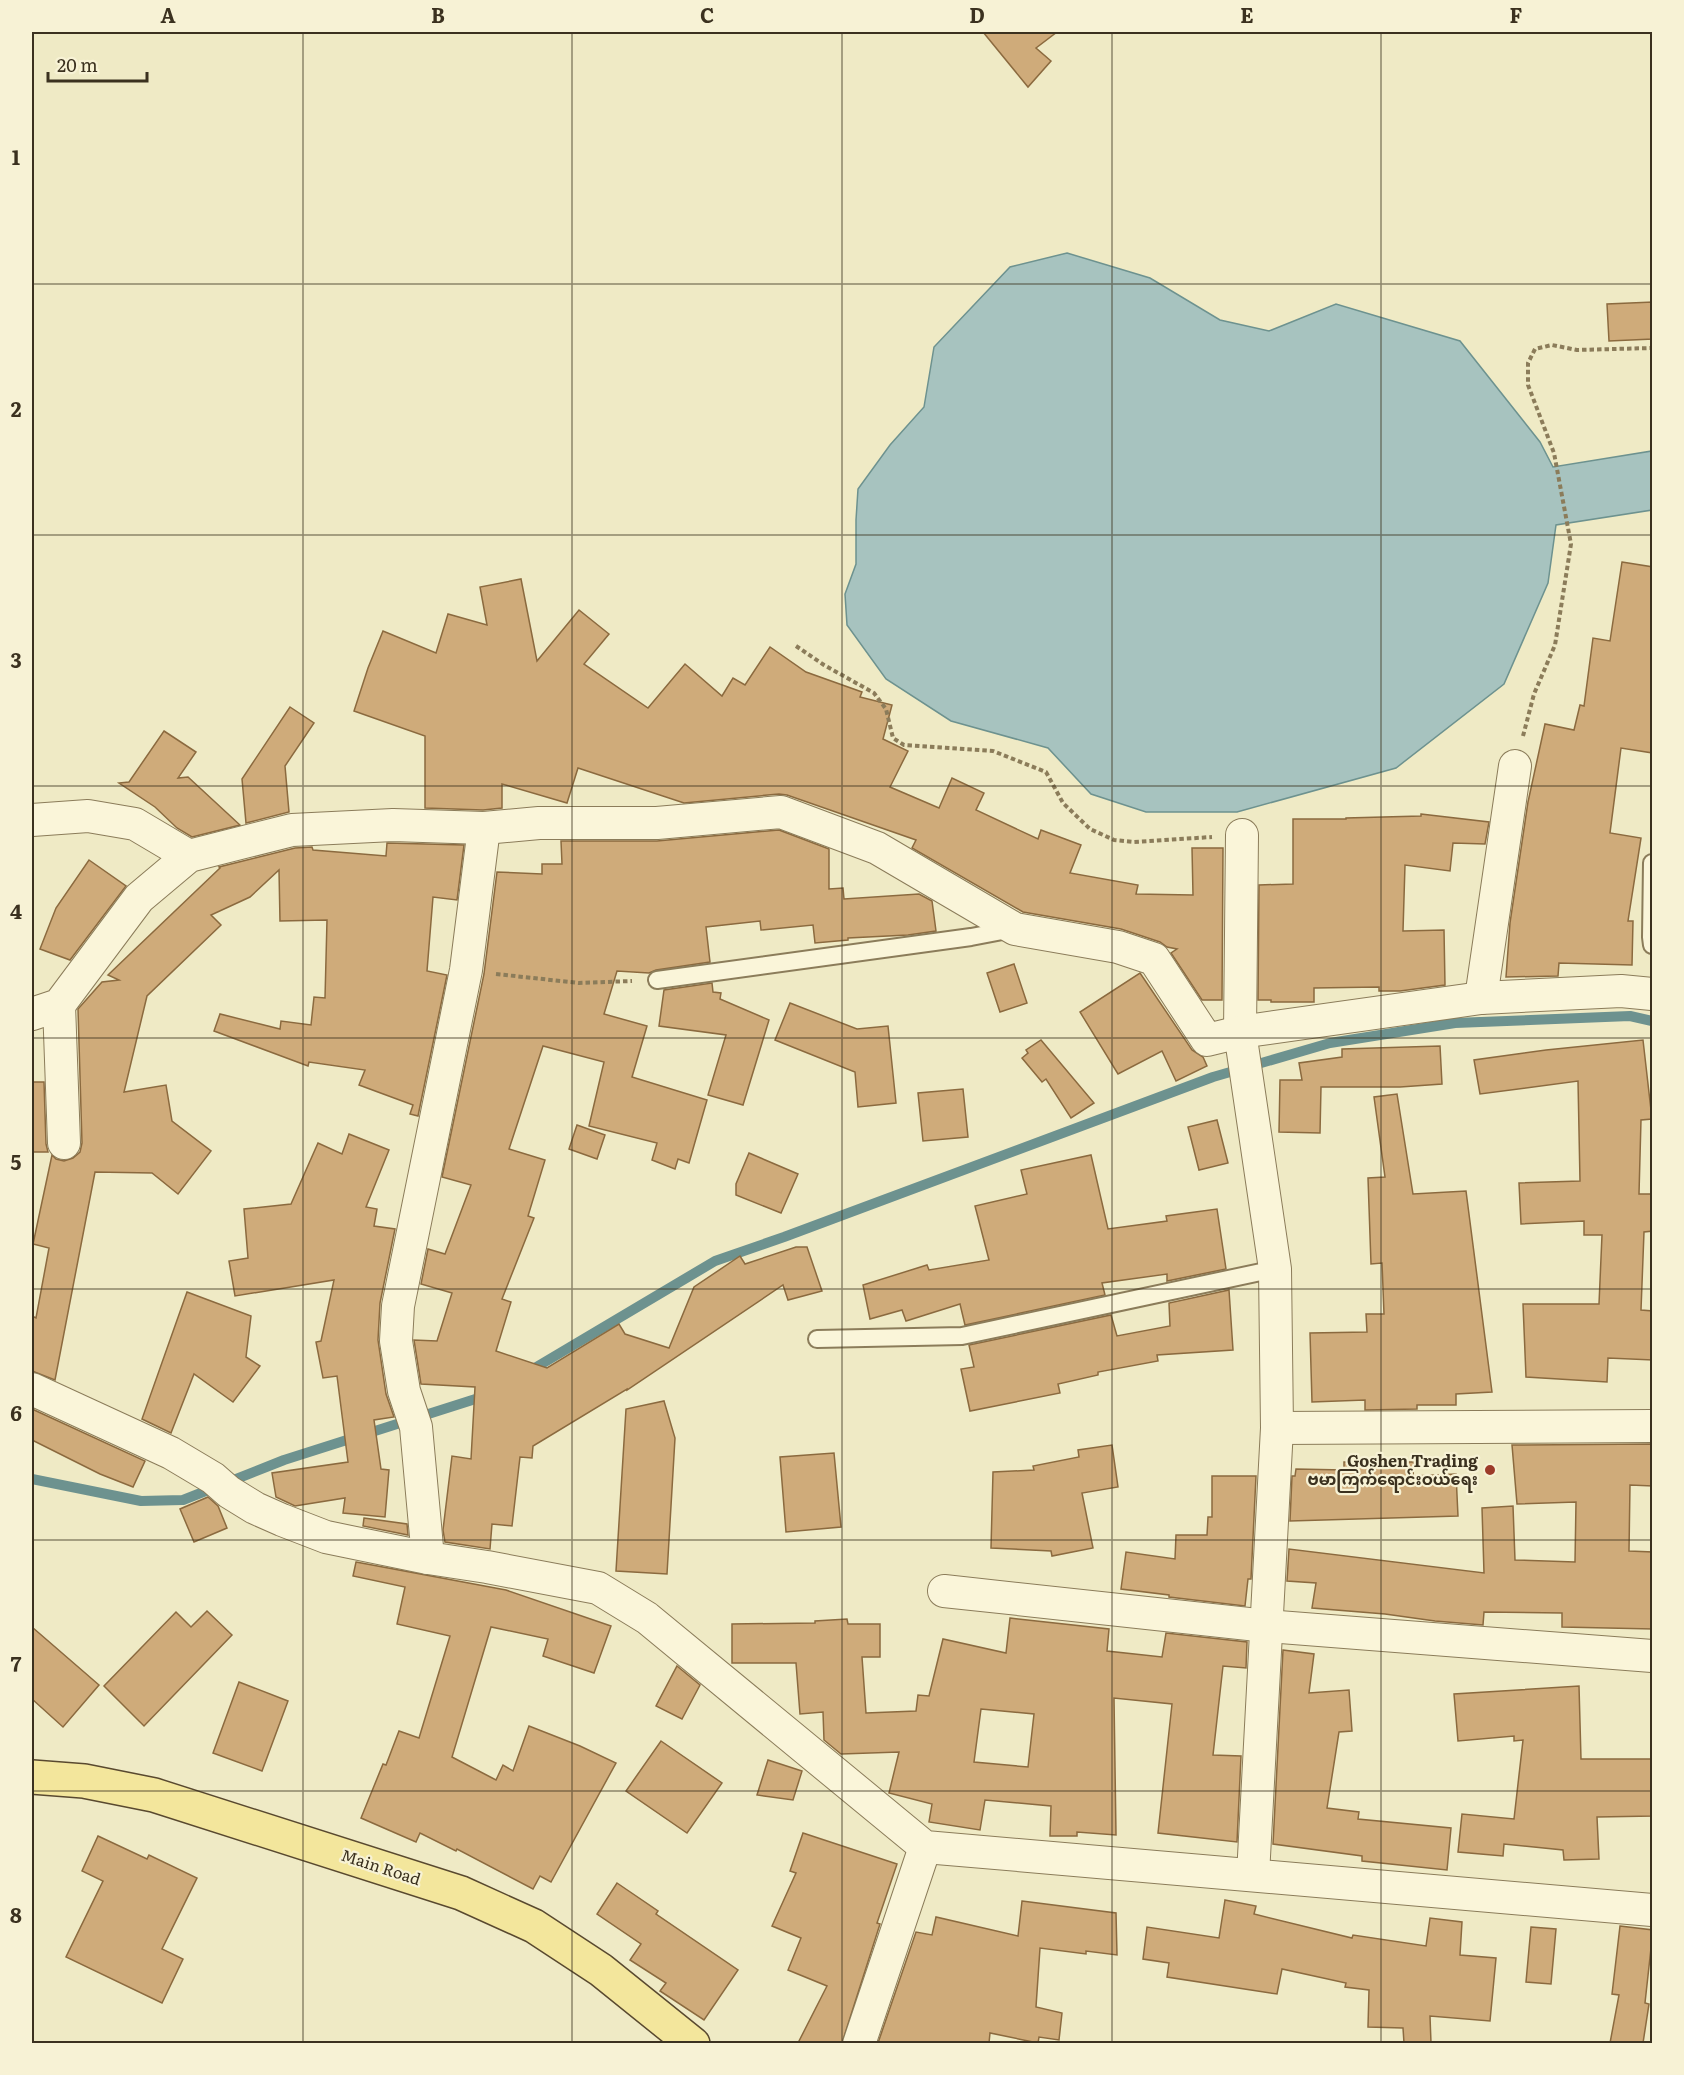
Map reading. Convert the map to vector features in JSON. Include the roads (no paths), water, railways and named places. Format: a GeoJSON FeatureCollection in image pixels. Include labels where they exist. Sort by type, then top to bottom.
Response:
{"type":"FeatureCollection","features":[{"type":"Feature","properties":{"kind":"main road","name":"Main Road"},"geometry":{"type":"LineString","coordinates":[[32,1776],[84,1781],[154,1795],[461,1893],[534,1926],[602,1970],[693,2043]]}},
{"type":"Feature","properties":{"kind":"street"},"geometry":{"type":"LineString","coordinates":[[1481,998],[1515,766]]}},
{"type":"Feature","properties":{"kind":"street"},"geometry":{"type":"LineString","coordinates":[[64,1143],[45,1010],[140,898],[189,856],[292,831],[393,825],[484,828],[539,823],[657,823],[781,812],[877,848],[1015,928],[1118,947],[1154,959],[1207,1040],[1244,1055],[1481,998],[1621,991],[1653,994]]}},
{"type":"Feature","properties":{"kind":"street"},"geometry":{"type":"LineString","coordinates":[[32,820],[88,816],[135,824],[189,856]]}},
{"type":"Feature","properties":{"kind":"street"},"geometry":{"type":"LineString","coordinates":[[428,1558],[413,1416],[404,1391],[396,1341],[398,1306],[465,970],[484,828]]}},
{"type":"Feature","properties":{"kind":"street"},"geometry":{"type":"LineString","coordinates":[[1242,835],[1244,1055],[1275,1269],[1277,1428],[1253,1875]]}},
{"type":"Feature","properties":{"kind":"street"},"geometry":{"type":"LineString","coordinates":[[32,1389],[171,1453],[255,1509],[326,1537],[428,1558],[598,1588],[647,1618],[925,1847],[1653,1910]]}},
{"type":"Feature","properties":{"kind":"street"},"geometry":{"type":"LineString","coordinates":[[1277,1428],[1653,1426]]}},
{"type":"Feature","properties":{"kind":"street"},"geometry":{"type":"LineString","coordinates":[[944,1591],[1267,1626],[1653,1656]]}},
{"type":"Feature","properties":{"kind":"street"},"geometry":{"type":"LineString","coordinates":[[860,2043],[925,1847]]}},
{"type":"Feature","properties":{"kind":"lane"},"geometry":{"type":"LineString","coordinates":[[1653,863],[1651,937],[1653,945]]}},
{"type":"Feature","properties":{"kind":"lane"},"geometry":{"type":"LineString","coordinates":[[657,980],[959,938],[1015,928]]}},
{"type":"Feature","properties":{"kind":"lane"},"geometry":{"type":"LineString","coordinates":[[817,1339],[963,1336],[1275,1269]]}},
{"type":"Feature","properties":{"kind":"water"},"geometry":{"type":"Polygon","coordinates":[[[1067,253],[1150,278],[1220,320],[1269,331],[1336,304],[1460,341],[1540,442],[1553,467],[1652,451],[1652,510],[1556,525],[1548,583],[1504,684],[1396,768],[1237,812],[1146,812],[1091,794],[1048,748],[951,721],[886,679],[847,625],[845,594],[856,564],[858,489],[890,445],[924,407],[934,347],[1010,267],[1067,253]]]}},
{"type":"Feature","properties":{"kind":"waterway"},"geometry":{"type":"LineString","coordinates":[[528,1372],[715,1261],[1213,1077],[1330,1043],[1455,1023],[1630,1016],[1652,1021]]}},
{"type":"Feature","properties":{"kind":"waterway"},"geometry":{"type":"LineString","coordinates":[[32,1479],[141,1501],[183,1500],[284,1460],[488,1395]]}},
{"type":"Feature","properties":{"kind":"place","name":"Goshen Trading ဗမာကြက်ရောင်းဝယ်ရေး"},"geometry":{"type":"Point","coordinates":[1490,1470]}}]}
